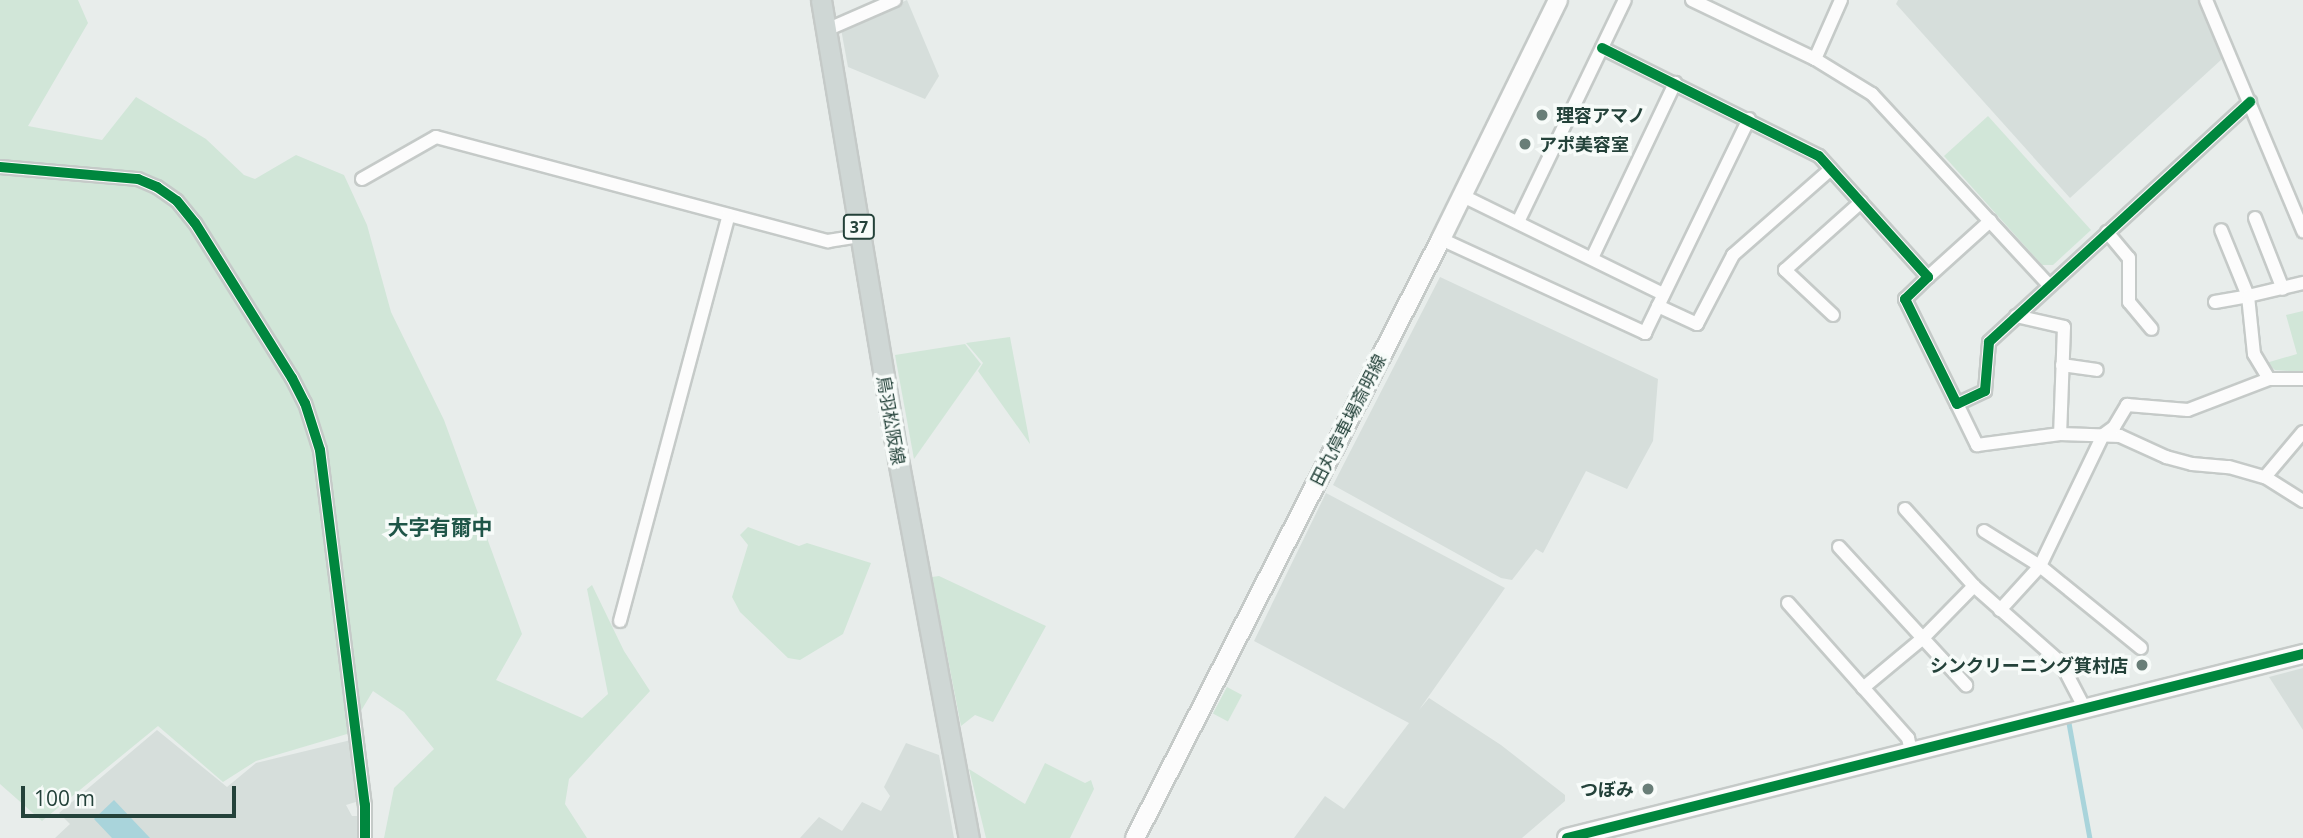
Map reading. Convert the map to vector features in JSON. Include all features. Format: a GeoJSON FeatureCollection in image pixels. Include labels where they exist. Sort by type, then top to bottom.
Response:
{"type":"FeatureCollection","features":[{"type":"Feature","properties":{"kind":"main road","name":"鳥羽松阪線"},"geometry":{"type":"LineString","coordinates":[[821,0],[897,454],[969,838]]}},
{"type":"Feature","properties":{"kind":"main road","name":"田丸停車場斎明線"},"geometry":{"type":"LineString","coordinates":[[1135,838],[1463,196],[1558,0]]}},
{"type":"Feature","properties":{"kind":"main road"},"geometry":{"type":"LineString","coordinates":[[1567,838],[2303,654]]}},
{"type":"Feature","properties":{"kind":"street"},"geometry":{"type":"LineString","coordinates":[[826,30],[895,0]]}},
{"type":"Feature","properties":{"kind":"street"},"geometry":{"type":"LineString","coordinates":[[1518,222],[1625,0]]}},
{"type":"Feature","properties":{"kind":"street"},"geometry":{"type":"LineString","coordinates":[[1692,0],[1815,59],[1872,94],[2049,285]]}},
{"type":"Feature","properties":{"kind":"street"},"geometry":{"type":"LineString","coordinates":[[1815,59],[1841,0]]}},
{"type":"Feature","properties":{"kind":"street"},"geometry":{"type":"LineString","coordinates":[[2206,0],[2303,231]]}},
{"type":"Feature","properties":{"kind":"street"},"geometry":{"type":"LineString","coordinates":[[1602,48],[1810,150],[1831,169],[1928,277]]}},
{"type":"Feature","properties":{"kind":"street"},"geometry":{"type":"LineString","coordinates":[[1592,258],[1675,83]]}},
{"type":"Feature","properties":{"kind":"street"},"geometry":{"type":"LineString","coordinates":[[1956,404],[1986,391],[1989,342],[2250,102]]}},
{"type":"Feature","properties":{"kind":"street"},"geometry":{"type":"LineString","coordinates":[[1441,239],[1645,333],[1749,118]]}},
{"type":"Feature","properties":{"kind":"street"},"geometry":{"type":"LineString","coordinates":[[362,179],[436,137],[828,241],[860,236]]}},
{"type":"Feature","properties":{"kind":"street"},"geometry":{"type":"LineString","coordinates":[[0,167],[138,179],[157,187],[177,201],[195,223],[292,378],[310,415],[320,450],[366,805],[365,838]]}},
{"type":"Feature","properties":{"kind":"street"},"geometry":{"type":"LineString","coordinates":[[1463,196],[1592,258],[1698,324],[1733,255],[1831,169]]}},
{"type":"Feature","properties":{"kind":"street"},"geometry":{"type":"LineString","coordinates":[[1833,315],[1785,270],[1861,202]]}},
{"type":"Feature","properties":{"kind":"street"},"geometry":{"type":"LineString","coordinates":[[620,621],[729,215]]}},
{"type":"Feature","properties":{"kind":"street"},"geometry":{"type":"LineString","coordinates":[[2255,218],[2283,289]]}},
{"type":"Feature","properties":{"kind":"street"},"geometry":{"type":"LineString","coordinates":[[1990,221],[1905,299],[1977,445],[2060,434],[2120,436],[2165,457],[2265,477],[2303,501]]}},
{"type":"Feature","properties":{"kind":"street"},"geometry":{"type":"LineString","coordinates":[[2221,230],[2248,296],[2254,354],[2269,379]]}},
{"type":"Feature","properties":{"kind":"street"},"geometry":{"type":"LineString","coordinates":[[2107,232],[2129,258],[2129,302],[2152,329]]}},
{"type":"Feature","properties":{"kind":"street"},"geometry":{"type":"LineString","coordinates":[[2214,302],[2303,283]]}},
{"type":"Feature","properties":{"kind":"street"},"geometry":{"type":"LineString","coordinates":[[2016,316],[2064,327],[2060,434]]}},
{"type":"Feature","properties":{"kind":"street"},"geometry":{"type":"LineString","coordinates":[[2062,365],[2096,370]]}},
{"type":"Feature","properties":{"kind":"street"},"geometry":{"type":"LineString","coordinates":[[2000,610],[2040,566],[2103,435],[2114,427],[2127,405],[2188,410],[2269,379],[2303,379]]}},
{"type":"Feature","properties":{"kind":"street"},"geometry":{"type":"LineString","coordinates":[[2265,477],[2303,432]]}},
{"type":"Feature","properties":{"kind":"street"},"geometry":{"type":"LineString","coordinates":[[1905,509],[1975,586],[2061,663],[2084,707]]}},
{"type":"Feature","properties":{"kind":"street"},"geometry":{"type":"LineString","coordinates":[[1984,531],[2040,566],[2141,648]]}},
{"type":"Feature","properties":{"kind":"street"},"geometry":{"type":"LineString","coordinates":[[1839,547],[1966,685]]}},
{"type":"Feature","properties":{"kind":"street"},"geometry":{"type":"LineString","coordinates":[[1863,688],[1923,638],[1975,586]]}},
{"type":"Feature","properties":{"kind":"street"},"geometry":{"type":"LineString","coordinates":[[1788,603],[1908,738],[1911,751]]}},
{"type":"Feature","properties":{"kind":"shaded area"},"geometry":{"type":"Polygon","coordinates":[[[907,0],[939,76],[925,99],[848,67],[841,29],[907,0]]]}},
{"type":"Feature","properties":{"kind":"shaded area"},"geometry":{"type":"Polygon","coordinates":[[[1898,0],[2199,0],[2222,59],[2070,198],[1896,4],[1898,0]]]}},
{"type":"Feature","properties":{"kind":"shaded area"},"geometry":{"type":"Polygon","coordinates":[[[1440,277],[1658,379],[1653,441],[1627,489],[1586,471],[1543,553],[1536,549],[1512,580],[1501,578],[1333,485],[1440,277]]]}},
{"type":"Feature","properties":{"kind":"shaded area"},"geometry":{"type":"Polygon","coordinates":[[[1326,493],[1505,588],[1419,710],[1429,698],[1501,745],[1565,795],[1565,801],[1522,838],[1294,838],[1325,796],[1344,809],[1409,723],[1254,641],[1326,493]]]}},
{"type":"Feature","properties":{"kind":"shaded area"},"geometry":{"type":"Polygon","coordinates":[[[2303,668],[2303,730],[2269,677],[2303,668]]]}},
{"type":"Feature","properties":{"kind":"shaded area"},"geometry":{"type":"Polygon","coordinates":[[[157,730],[227,787],[256,763],[351,740],[359,801],[346,805],[352,816],[359,816],[357,838],[55,838],[70,824],[59,813],[157,730]]]}},
{"type":"Feature","properties":{"kind":"shaded area"},"geometry":{"type":"Polygon","coordinates":[[[906,743],[939,755],[954,838],[800,838],[819,817],[842,831],[862,802],[881,811],[890,796],[884,787],[906,743]]]}},
{"type":"Feature","properties":{"kind":"green space"},"geometry":{"type":"Polygon","coordinates":[[[0,0],[78,0],[88,23],[28,126],[102,140],[136,97],[206,139],[244,175],[255,179],[296,155],[344,175],[367,225],[391,312],[444,420],[522,634],[496,680],[582,718],[608,694],[587,589],[592,585],[624,651],[650,691],[569,779],[565,804],[587,838],[384,838],[394,788],[434,749],[404,712],[373,691],[347,734],[256,761],[223,782],[158,726],[42,821],[0,784],[0,0]]]}},
{"type":"Feature","properties":{"kind":"green space"},"geometry":{"type":"Polygon","coordinates":[[[1988,116],[2091,230],[2053,265],[2042,265],[1944,156],[1988,116]]]}},
{"type":"Feature","properties":{"kind":"green space"},"geometry":{"type":"Polygon","coordinates":[[[2303,311],[2303,372],[2275,370],[2266,363],[2297,354],[2286,315],[2303,311]]]}},
{"type":"Feature","properties":{"kind":"green space"},"geometry":{"type":"Polygon","coordinates":[[[1010,337],[1030,444],[978,371],[983,363],[966,343],[1010,337]]]}},
{"type":"Feature","properties":{"kind":"green space"},"geometry":{"type":"Polygon","coordinates":[[[965,344],[981,364],[914,459],[895,355],[965,344]]]}},
{"type":"Feature","properties":{"kind":"green space"},"geometry":{"type":"Polygon","coordinates":[[[748,527],[799,546],[807,543],[871,563],[843,634],[800,660],[788,658],[740,612],[732,597],[748,545],[740,535],[748,527]]]}},
{"type":"Feature","properties":{"kind":"green space"},"geometry":{"type":"Polygon","coordinates":[[[939,576],[1046,626],[993,722],[975,715],[961,726],[932,577],[939,576]]]}},
{"type":"Feature","properties":{"kind":"green space"},"geometry":{"type":"Polygon","coordinates":[[[1227,687],[1242,695],[1228,721],[1213,713],[1227,687]]]}},
{"type":"Feature","properties":{"kind":"green space"},"geometry":{"type":"Polygon","coordinates":[[[1045,763],[1085,783],[1091,780],[1094,789],[1070,838],[986,838],[969,769],[1025,804],[1045,763]]]}},
{"type":"Feature","properties":{"kind":"water"},"geometry":{"type":"Polygon","coordinates":[[[114,800],[150,838],[112,838],[94,819],[114,800]]]}},
{"type":"Feature","properties":{"kind":"waterway"},"geometry":{"type":"LineString","coordinates":[[2069,723],[2090,838]]}},
{"type":"Feature","properties":{"kind":"cycle path"},"geometry":{"type":"LineString","coordinates":[[1602,48],[1819,156],[1928,277],[1905,299],[1957,404],[1985,391],[1989,342],[2250,102]]}},
{"type":"Feature","properties":{"kind":"cycle path"},"geometry":{"type":"LineString","coordinates":[[0,167],[138,179],[157,187],[177,201],[195,223],[292,378],[305,403],[320,450],[365,805],[365,838]]}},
{"type":"Feature","properties":{"kind":"cycle path"},"geometry":{"type":"LineString","coordinates":[[1567,838],[2303,654]]}},
{"type":"Feature","properties":{"kind":"place","name":"理容アマノ"},"geometry":{"type":"Point","coordinates":[1542,115]}},
{"type":"Feature","properties":{"kind":"place","name":"アポ美容室"},"geometry":{"type":"Point","coordinates":[1525,144]}},
{"type":"Feature","properties":{"kind":"place","name":"シンクリーニング箕村店"},"geometry":{"type":"Point","coordinates":[2142,665]}},
{"type":"Feature","properties":{"kind":"place","name":"つぼみ"},"geometry":{"type":"Point","coordinates":[1648,789]}},
{"type":"Feature","properties":{"kind":"district","name":"大字有爾中"},"geometry":{"type":"Point","coordinates":[440,527]}}]}
